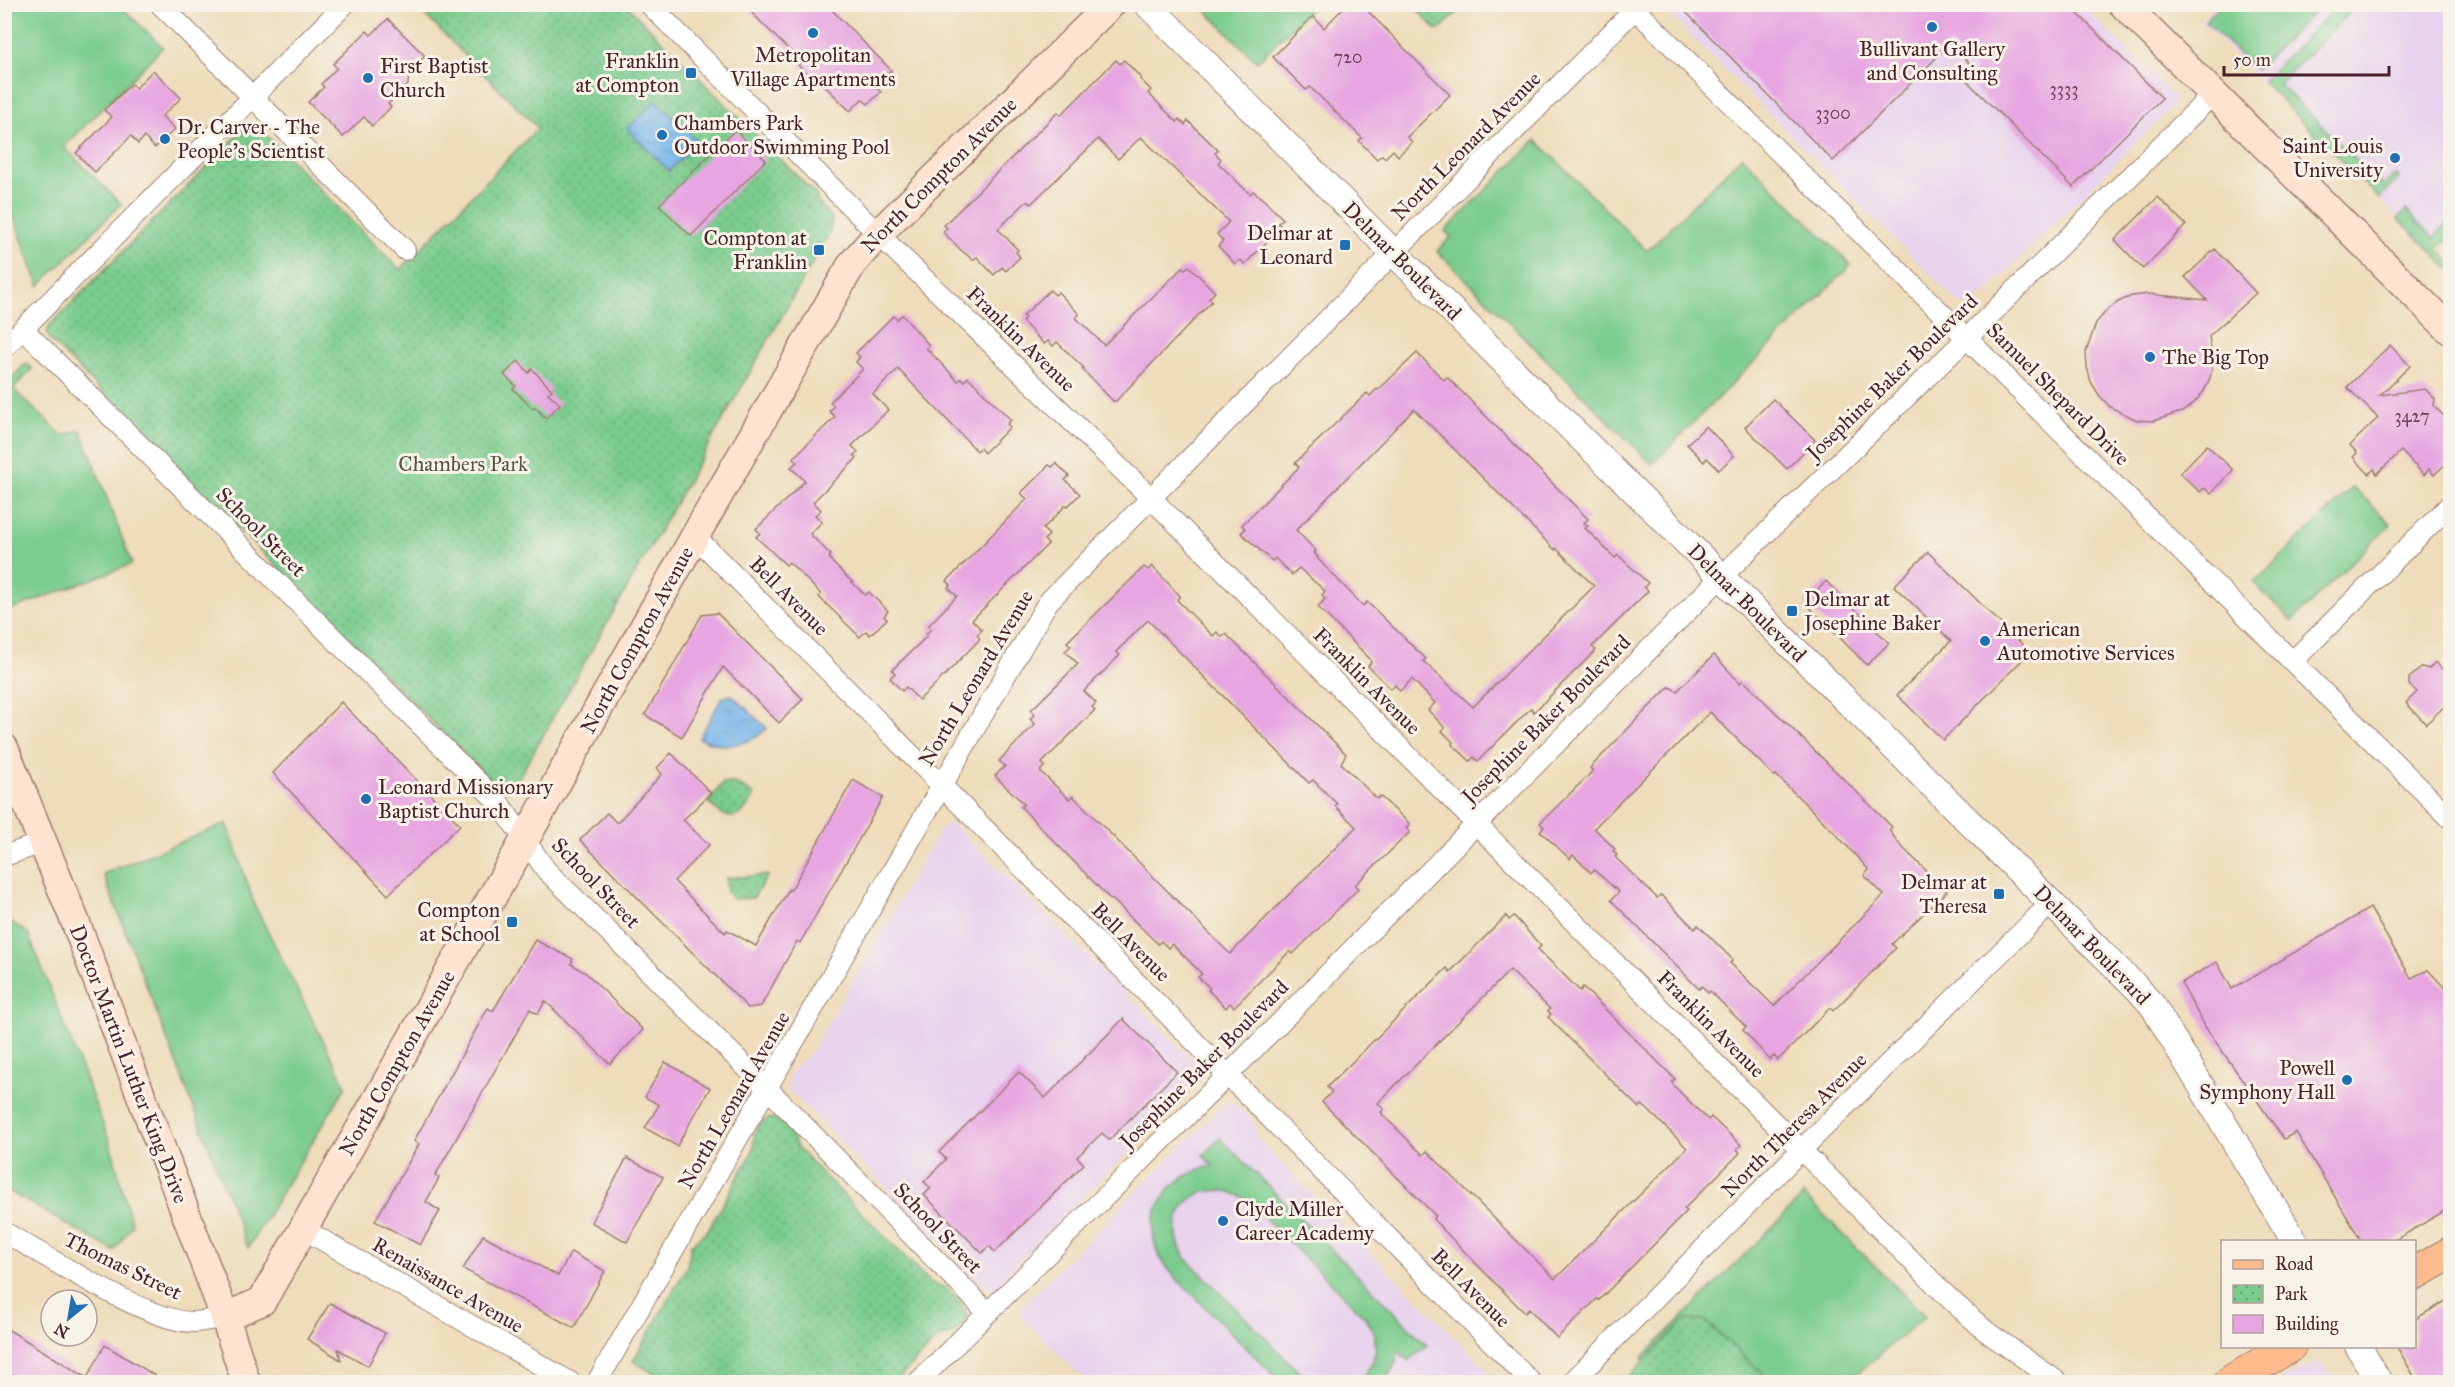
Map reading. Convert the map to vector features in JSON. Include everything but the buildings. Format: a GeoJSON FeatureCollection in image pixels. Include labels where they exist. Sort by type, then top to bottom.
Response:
{"type":"FeatureCollection","features":[{"type":"Feature","properties":{"kind":"main road","name":"North Compton Avenue"},"geometry":{"type":"LineString","coordinates":[[225,1317],[262,1300],[842,280],[878,234],[1111,4]]}},
{"type":"Feature","properties":{"kind":"main road"},"geometry":{"type":"LineString","coordinates":[[2123,4],[2451,330]]}},
{"type":"Feature","properties":{"kind":"main road","name":"Doctor Martin Luther King Drive"},"geometry":{"type":"LineString","coordinates":[[4,748],[75,921],[225,1317],[246,1383]]}},
{"type":"Feature","properties":{"kind":"main road"},"geometry":{"type":"LineString","coordinates":[[2416,1273],[2451,1253]]}},
{"type":"Feature","properties":{"kind":"main road"},"geometry":{"type":"LineString","coordinates":[[2230,1383],[2288,1348]]}},
{"type":"Feature","properties":{"kind":"street"},"geometry":{"type":"LineString","coordinates":[[160,4],[405,250]]}},
{"type":"Feature","properties":{"kind":"street"},"geometry":{"type":"LineString","coordinates":[[4,348],[345,4]]}},
{"type":"Feature","properties":{"kind":"street","name":"Franklin Avenue"},"geometry":{"type":"LineString","coordinates":[[649,4],[878,234],[1150,497],[1958,1306],[1987,1332],[2058,1383]]}},
{"type":"Feature","properties":{"kind":"street","name":"Delmar Boulevard"},"geometry":{"type":"LineString","coordinates":[[1147,4],[1394,253],[2153,1006],[2294,1240]]}},
{"type":"Feature","properties":{"kind":"street","name":"North Leonard Avenue"},"geometry":{"type":"LineString","coordinates":[[597,1383],[1048,602],[1635,6]]}},
{"type":"Feature","properties":{"kind":"street","name":"Samuel Shepard Drive"},"geometry":{"type":"LineString","coordinates":[[1635,6],[2451,818]]}},
{"type":"Feature","properties":{"kind":"street","name":"Josephine Baker Boulevard"},"geometry":{"type":"LineString","coordinates":[[918,1383],[1228,1075],[1721,577],[2213,94]]}},
{"type":"Feature","properties":{"kind":"street","name":"School Street"},"geometry":{"type":"LineString","coordinates":[[23,329],[499,803],[552,877],[768,1089],[987,1312]]}},
{"type":"Feature","properties":{"kind":"street"},"geometry":{"type":"LineString","coordinates":[[2293,661],[2451,505]]}},
{"type":"Feature","properties":{"kind":"street","name":"Bell Avenue"},"geometry":{"type":"LineString","coordinates":[[695,536],[942,783],[1531,1383]]}},
{"type":"Feature","properties":{"kind":"street"},"geometry":{"type":"LineString","coordinates":[[4,856],[42,843]]}},
{"type":"Feature","properties":{"kind":"street","name":"North Theresa Avenue"},"geometry":{"type":"LineString","coordinates":[[1572,1383],[1802,1149],[2051,903]]}},
{"type":"Feature","properties":{"kind":"street","name":"Renaissance Avenue"},"geometry":{"type":"LineString","coordinates":[[303,1229],[570,1383]]}},
{"type":"Feature","properties":{"kind":"street","name":"Thomas Street"},"geometry":{"type":"LineString","coordinates":[[4,1232],[106,1289],[166,1317],[191,1323],[225,1317]]}},
{"type":"Feature","properties":{"kind":"street"},"geometry":{"type":"LineString","coordinates":[[2359,1348],[2379,1383]]}},
{"type":"Feature","properties":{"kind":"shaded area"},"geometry":{"type":"Polygon","coordinates":[[[1672,4],[2082,5],[2176,99],[2171,108],[1976,302],[1971,306],[1966,306],[1956,300],[1673,18],[1670,14],[1672,4]]]}},
{"type":"Feature","properties":{"kind":"shaded area","name":"Saint Louis University"},"geometry":{"type":"Polygon","coordinates":[[[2218,5],[2450,5],[2450,236],[2434,253],[2201,21],[2218,5]]]}},
{"type":"Feature","properties":{"kind":"shaded area"},"geometry":{"type":"Polygon","coordinates":[[[952,823],[1196,1063],[1201,1076],[1195,1085],[1007,1273],[1003,1283],[995,1290],[984,1286],[790,1091],[788,1086],[788,1079],[795,1066],[810,1054],[942,827],[952,823]]]}},
{"type":"Feature","properties":{"kind":"shaded area","name":"Clyde Miller Career Academy"},"geometry":{"type":"Polygon","coordinates":[[[1229,1102],[1236,1105],[1253,1121],[1257,1139],[1499,1382],[1087,1382],[1025,1320],[1021,1311],[1025,1303],[1223,1105],[1229,1102]]]}},
{"type":"Feature","properties":{"kind":"shaded area"},"geometry":{"type":"Polygon","coordinates":[[[2315,1363],[2324,1365],[2337,1382],[2279,1382],[2315,1363]]]}},
{"type":"Feature","properties":{"kind":"green space"},"geometry":{"type":"Polygon","coordinates":[[[2222,4],[2321,5],[2256,70],[2205,21],[2222,4]]]}},
{"type":"Feature","properties":{"kind":"green space"},"geometry":{"type":"Polygon","coordinates":[[[9,5],[119,5],[163,47],[64,147],[121,204],[39,286],[5,194],[4,16],[9,5]]]}},
{"type":"Feature","properties":{"kind":"green space","name":"Chambers Park"},"geometry":{"type":"Polygon","coordinates":[[[415,5],[626,5],[816,195],[818,202],[832,219],[830,232],[517,781],[507,789],[493,783],[51,341],[47,334],[49,326],[246,127],[252,125],[265,134],[400,270],[538,128],[415,5]]]}},
{"type":"Feature","properties":{"kind":"green space"},"geometry":{"type":"Polygon","coordinates":[[[1200,5],[1314,5],[1257,62],[1200,5]]]}},
{"type":"Feature","properties":{"kind":"green space"},"geometry":{"type":"Polygon","coordinates":[[[1412,5],[1465,5],[1438,31],[1412,5]]]}},
{"type":"Feature","properties":{"kind":"green space"},"geometry":{"type":"Polygon","coordinates":[[[2339,5],[2357,5],[2279,84],[2383,186],[2394,175],[2398,175],[2399,178],[2379,199],[2262,81],[2339,5]]]}},
{"type":"Feature","properties":{"kind":"green space"},"geometry":{"type":"Polygon","coordinates":[[[1536,140],[1647,251],[1742,156],[1851,265],[1652,464],[1437,251],[1451,237],[1445,231],[1536,140]]]}},
{"type":"Feature","properties":{"kind":"green space"},"geometry":{"type":"Polygon","coordinates":[[[2406,210],[2434,238],[2450,221],[2450,236],[2438,249],[2450,262],[2450,270],[2398,218],[2406,210]]]}},
{"type":"Feature","properties":{"kind":"green space"},"geometry":{"type":"Polygon","coordinates":[[[26,363],[32,369],[13,389],[63,436],[81,430],[132,564],[5,612],[5,385],[26,363]]]}},
{"type":"Feature","properties":{"kind":"green space"},"geometry":{"type":"Polygon","coordinates":[[[2353,487],[2391,524],[2292,621],[2254,583],[2353,487]]]}},
{"type":"Feature","properties":{"kind":"green space"},"geometry":{"type":"Polygon","coordinates":[[[723,783],[735,783],[755,795],[739,815],[728,817],[708,802],[723,783]]]}},
{"type":"Feature","properties":{"kind":"green space"},"geometry":{"type":"Polygon","coordinates":[[[227,823],[255,906],[346,1086],[248,1248],[103,874],[227,823]]]}},
{"type":"Feature","properties":{"kind":"green space"},"geometry":{"type":"Polygon","coordinates":[[[768,875],[753,898],[733,899],[727,892],[726,878],[768,875]]]}},
{"type":"Feature","properties":{"kind":"green space"},"geometry":{"type":"Polygon","coordinates":[[[4,918],[28,933],[110,1142],[132,1225],[114,1251],[5,1189],[4,918]]]}},
{"type":"Feature","properties":{"kind":"green space"},"geometry":{"type":"Polygon","coordinates":[[[770,1118],[781,1121],[791,1134],[798,1149],[931,1283],[947,1288],[960,1301],[967,1313],[963,1324],[951,1335],[938,1338],[895,1382],[669,1382],[633,1361],[687,1267],[691,1245],[708,1230],[753,1151],[757,1128],[770,1118]]]}},
{"type":"Feature","properties":{"kind":"green space"},"geometry":{"type":"Polygon","coordinates":[[[1220,1138],[1427,1345],[1409,1361],[1398,1351],[1395,1364],[1386,1382],[1356,1382],[1369,1368],[1375,1352],[1374,1335],[1366,1318],[1247,1200],[1230,1193],[1214,1191],[1200,1194],[1189,1201],[1181,1211],[1177,1225],[1178,1240],[1185,1257],[1298,1371],[1313,1382],[1281,1382],[1174,1276],[1159,1256],[1153,1233],[1154,1219],[1159,1206],[1175,1184],[1186,1176],[1213,1166],[1203,1155],[1220,1138]]]}},
{"type":"Feature","properties":{"kind":"green space"},"geometry":{"type":"Polygon","coordinates":[[[1804,1195],[1925,1316],[1847,1382],[1647,1382],[1646,1361],[1642,1358],[1804,1195]]]}},
{"type":"Feature","properties":{"kind":"green space"},"geometry":{"type":"Polygon","coordinates":[[[1685,1320],[1706,1321],[1772,1382],[1623,1382],[1685,1320]]]}},
{"type":"Feature","properties":{"kind":"water","name":"Chambers Park Outdoor Swimming Pool"},"geometry":{"type":"Polygon","coordinates":[[[656,100],[698,142],[669,171],[627,129],[656,100]]]}},
{"type":"Feature","properties":{"kind":"water"},"geometry":{"type":"Polygon","coordinates":[[[732,695],[767,728],[752,740],[734,745],[716,744],[699,738],[722,698],[732,695]]]}},
{"type":"Feature","properties":{"kind":"place","name":"Bullivant Gallery and Consulting"},"geometry":{"type":"Point","coordinates":[1932,27]}},
{"type":"Feature","properties":{"kind":"place","name":"Metropolitan Village Apartments"},"geometry":{"type":"Point","coordinates":[813,33]}},
{"type":"Feature","properties":{"kind":"place","name":"Franklin at Compton"},"geometry":{"type":"Point","coordinates":[691,73]}},
{"type":"Feature","properties":{"kind":"place","name":"First Baptist Church"},"geometry":{"type":"Point","coordinates":[368,78]}},
{"type":"Feature","properties":{"kind":"place","name":"Chambers Park Outdoor Swimming Pool"},"geometry":{"type":"Point","coordinates":[662,135]}},
{"type":"Feature","properties":{"kind":"place","name":"Dr. Carver - The People's Scientist"},"geometry":{"type":"Point","coordinates":[165,139]}},
{"type":"Feature","properties":{"kind":"place","name":"Saint Louis University"},"geometry":{"type":"Point","coordinates":[2395,158]}},
{"type":"Feature","properties":{"kind":"place","name":"Delmar at Leonard"},"geometry":{"type":"Point","coordinates":[1345,245]}},
{"type":"Feature","properties":{"kind":"place","name":"Compton at Franklin"},"geometry":{"type":"Point","coordinates":[819,250]}},
{"type":"Feature","properties":{"kind":"place","name":"The Big Top"},"geometry":{"type":"Point","coordinates":[2150,357]}},
{"type":"Feature","properties":{"kind":"place","name":"Delmar at Josephine Baker"},"geometry":{"type":"Point","coordinates":[1792,611]}},
{"type":"Feature","properties":{"kind":"place","name":"American Automotive Services"},"geometry":{"type":"Point","coordinates":[1985,641]}},
{"type":"Feature","properties":{"kind":"place","name":"Leonard Missionary Baptist Church"},"geometry":{"type":"Point","coordinates":[366,799]}},
{"type":"Feature","properties":{"kind":"place","name":"Delmar at Theresa"},"geometry":{"type":"Point","coordinates":[1999,894]}},
{"type":"Feature","properties":{"kind":"place","name":"Compton at School"},"geometry":{"type":"Point","coordinates":[512,922]}},
{"type":"Feature","properties":{"kind":"place","name":"Powell Symphony Hall"},"geometry":{"type":"Point","coordinates":[2347,1080]}},
{"type":"Feature","properties":{"kind":"place","name":"Clyde Miller Career Academy"},"geometry":{"type":"Point","coordinates":[1223,1221]}}]}
